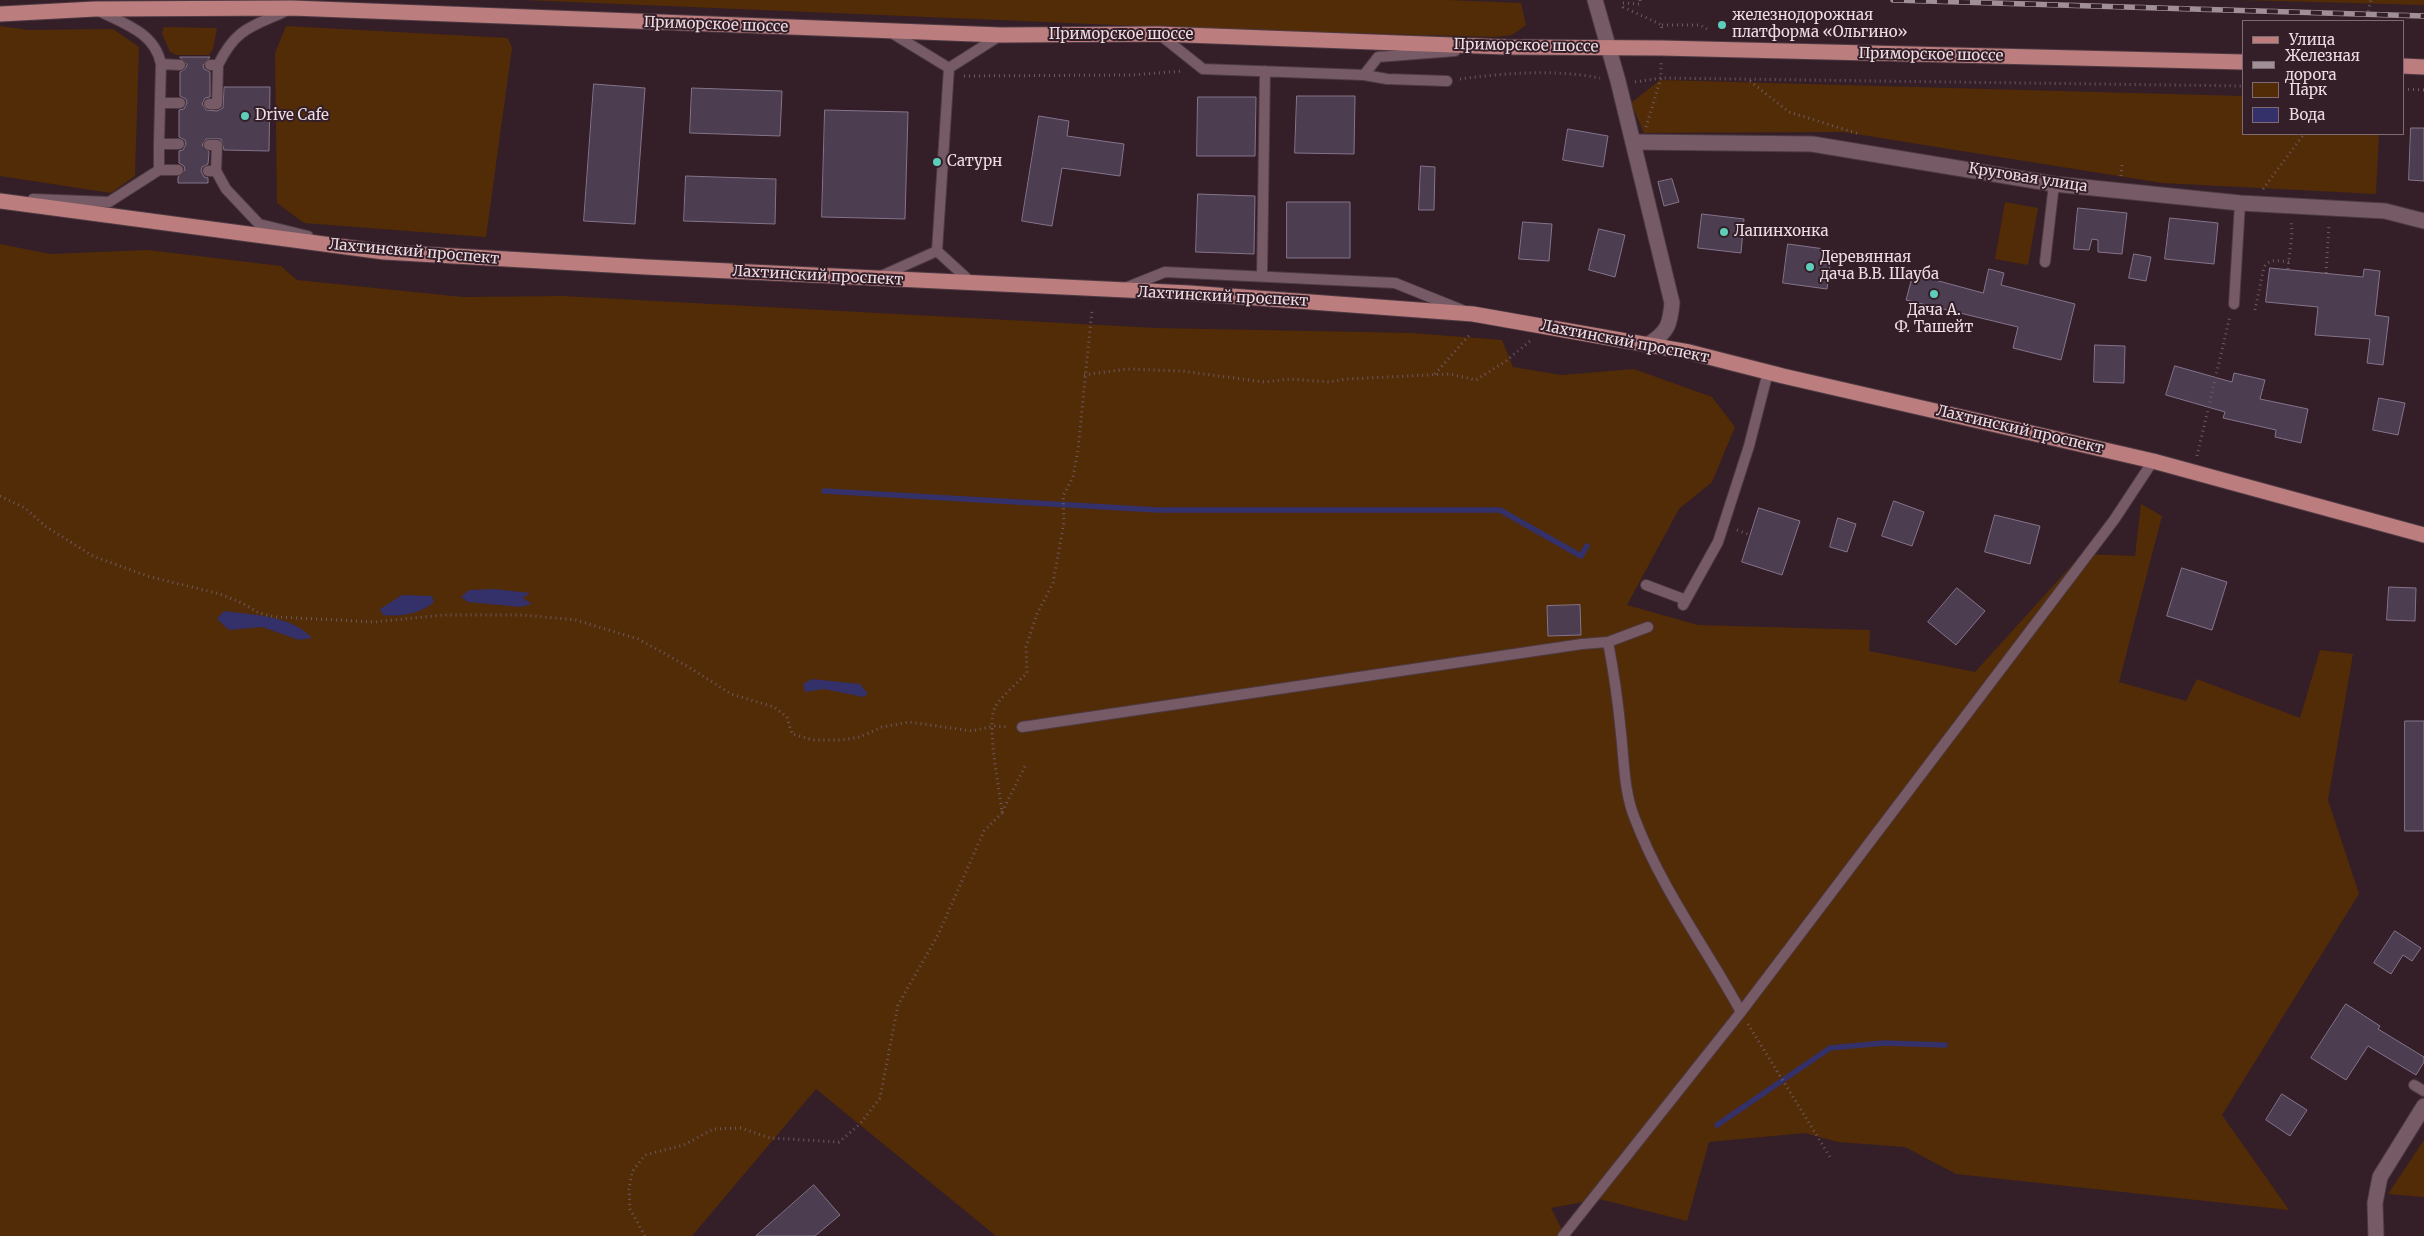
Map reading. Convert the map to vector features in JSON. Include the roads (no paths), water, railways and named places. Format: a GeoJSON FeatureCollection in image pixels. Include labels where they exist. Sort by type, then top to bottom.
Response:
{"type":"FeatureCollection","features":[{"type":"Feature","properties":{"kind":"main road","name":"Приморское шоссе"},"geometry":{"type":"LineString","coordinates":[[0,14],[95,9],[292,8],[889,32],[1001,35],[1159,34],[1506,47],[1608,47],[2242,62]]}},
{"type":"Feature","properties":{"kind":"main road"},"geometry":{"type":"LineString","coordinates":[[2404,66],[2424,67]]}},
{"type":"Feature","properties":{"kind":"main road","name":"Лахтинский проспект"},"geometry":{"type":"LineString","coordinates":[[0,199],[372,251],[875,279],[1189,293],[1473,314],[1649,344],[2153,461],[2424,535]]}},
{"type":"Feature","properties":{"kind":"street"},"geometry":{"type":"LineString","coordinates":[[1595,0],[1637,142],[1672,303],[1670,321],[1663,336],[1649,344]]}},
{"type":"Feature","properties":{"kind":"street","name":"Круговая улица"},"geometry":{"type":"LineString","coordinates":[[1637,142],[1812,144],[2054,184],[2246,203],[2385,211],[2424,221]]}},
{"type":"Feature","properties":{"kind":"street"},"geometry":{"type":"LineString","coordinates":[[2376,1236],[2375,1203],[2380,1177],[2424,1106]]}},
{"type":"Feature","properties":{"kind":"lane"},"geometry":{"type":"LineString","coordinates":[[210,104],[217,104],[214,65],[239,33],[292,8]]}},
{"type":"Feature","properties":{"kind":"lane"},"geometry":{"type":"LineString","coordinates":[[95,9],[144,34],[158,51],[161,64],[159,170]]}},
{"type":"Feature","properties":{"kind":"lane"},"geometry":{"type":"LineString","coordinates":[[889,32],[948,72]]}},
{"type":"Feature","properties":{"kind":"lane"},"geometry":{"type":"LineString","coordinates":[[1159,34],[1203,69],[1364,75],[1388,79],[1447,81]]}},
{"type":"Feature","properties":{"kind":"lane"},"geometry":{"type":"LineString","coordinates":[[948,72],[1001,35]]}},
{"type":"Feature","properties":{"kind":"lane"},"geometry":{"type":"LineString","coordinates":[[1364,75],[1378,57],[1506,47]]}},
{"type":"Feature","properties":{"kind":"lane"},"geometry":{"type":"LineString","coordinates":[[161,64],[180,65]]}},
{"type":"Feature","properties":{"kind":"lane"},"geometry":{"type":"LineString","coordinates":[[937,251],[948,72]]}},
{"type":"Feature","properties":{"kind":"lane"},"geometry":{"type":"LineString","coordinates":[[1262,276],[1265,72]]}},
{"type":"Feature","properties":{"kind":"lane"},"geometry":{"type":"LineString","coordinates":[[160,103],[180,103]]}},
{"type":"Feature","properties":{"kind":"lane"},"geometry":{"type":"LineString","coordinates":[[160,144],[179,144]]}},
{"type":"Feature","properties":{"kind":"lane"},"geometry":{"type":"LineString","coordinates":[[209,145],[216,145],[212,171],[259,224],[372,251]]}},
{"type":"Feature","properties":{"kind":"lane"},"geometry":{"type":"LineString","coordinates":[[0,199],[110,202],[159,170],[178,170]]}},
{"type":"Feature","properties":{"kind":"lane"},"geometry":{"type":"LineString","coordinates":[[2045,262],[2054,184]]}},
{"type":"Feature","properties":{"kind":"lane"},"geometry":{"type":"LineString","coordinates":[[2234,304],[2246,203]]}},
{"type":"Feature","properties":{"kind":"lane"},"geometry":{"type":"LineString","coordinates":[[875,279],[937,251]]}},
{"type":"Feature","properties":{"kind":"lane"},"geometry":{"type":"LineString","coordinates":[[937,251],[973,284]]}},
{"type":"Feature","properties":{"kind":"lane"},"geometry":{"type":"LineString","coordinates":[[1117,291],[1165,272],[1395,283],[1473,314]]}},
{"type":"Feature","properties":{"kind":"lane"},"geometry":{"type":"LineString","coordinates":[[1646,586],[1685,603],[1718,542],[1749,446],[1768,372]]}},
{"type":"Feature","properties":{"kind":"lane"},"geometry":{"type":"LineString","coordinates":[[1563,1236],[1741,1012],[2114,520],[2153,461]]}},
{"type":"Feature","properties":{"kind":"lane"},"geometry":{"type":"LineString","coordinates":[[1022,728],[1582,644],[1608,642],[1648,627]]}},
{"type":"Feature","properties":{"kind":"lane"},"geometry":{"type":"LineString","coordinates":[[1608,642],[1616,683],[1624,768],[1634,818],[1675,901],[1720,973],[1741,1012]]}},
{"type":"Feature","properties":{"kind":"lane"},"geometry":{"type":"LineString","coordinates":[[2414,1085],[2424,1091]]}},
{"type":"Feature","properties":{"kind":"water"},"geometry":{"type":"Polygon","coordinates":[[[495,589],[530,593],[523,598],[532,604],[520,607],[468,602],[461,597],[469,590],[495,589]]]}},
{"type":"Feature","properties":{"kind":"water"},"geometry":{"type":"Polygon","coordinates":[[[402,595],[432,596],[434,602],[410,614],[397,616],[383,615],[380,609],[402,595]]]}},
{"type":"Feature","properties":{"kind":"water"},"geometry":{"type":"Polygon","coordinates":[[[224,611],[283,620],[303,630],[312,638],[299,640],[262,627],[229,630],[217,619],[224,611]]]}},
{"type":"Feature","properties":{"kind":"water"},"geometry":{"type":"Polygon","coordinates":[[[812,679],[860,684],[868,694],[863,697],[824,689],[805,692],[803,684],[812,679]]]}},
{"type":"Feature","properties":{"kind":"waterway"},"geometry":{"type":"LineString","coordinates":[[824,491],[1158,510],[1500,510],[1581,556],[1587,546]]}},
{"type":"Feature","properties":{"kind":"waterway"},"geometry":{"type":"LineString","coordinates":[[1717,1125],[1830,1048],[1884,1043],[1945,1045]]}},
{"type":"Feature","properties":{"kind":"railway"},"geometry":{"type":"LineString","coordinates":[[1893,0],[2424,16]]}},
{"type":"Feature","properties":{"kind":"place","name":"железнодорожная платформа «Ольгино»"},"geometry":{"type":"Point","coordinates":[1722,25]}},
{"type":"Feature","properties":{"kind":"place","name":"Drive Cafe"},"geometry":{"type":"Point","coordinates":[245,116]}},
{"type":"Feature","properties":{"kind":"place","name":"Сатурн"},"geometry":{"type":"Point","coordinates":[937,162]}},
{"type":"Feature","properties":{"kind":"place","name":"Лапинхонка"},"geometry":{"type":"Point","coordinates":[1724,232]}},
{"type":"Feature","properties":{"kind":"place","name":"Деревянная дача В.В. Шауба"},"geometry":{"type":"Point","coordinates":[1810,267]}},
{"type":"Feature","properties":{"kind":"place","name":"Дача А. Ф. Ташейт"},"geometry":{"type":"Point","coordinates":[1934,294]}}]}
